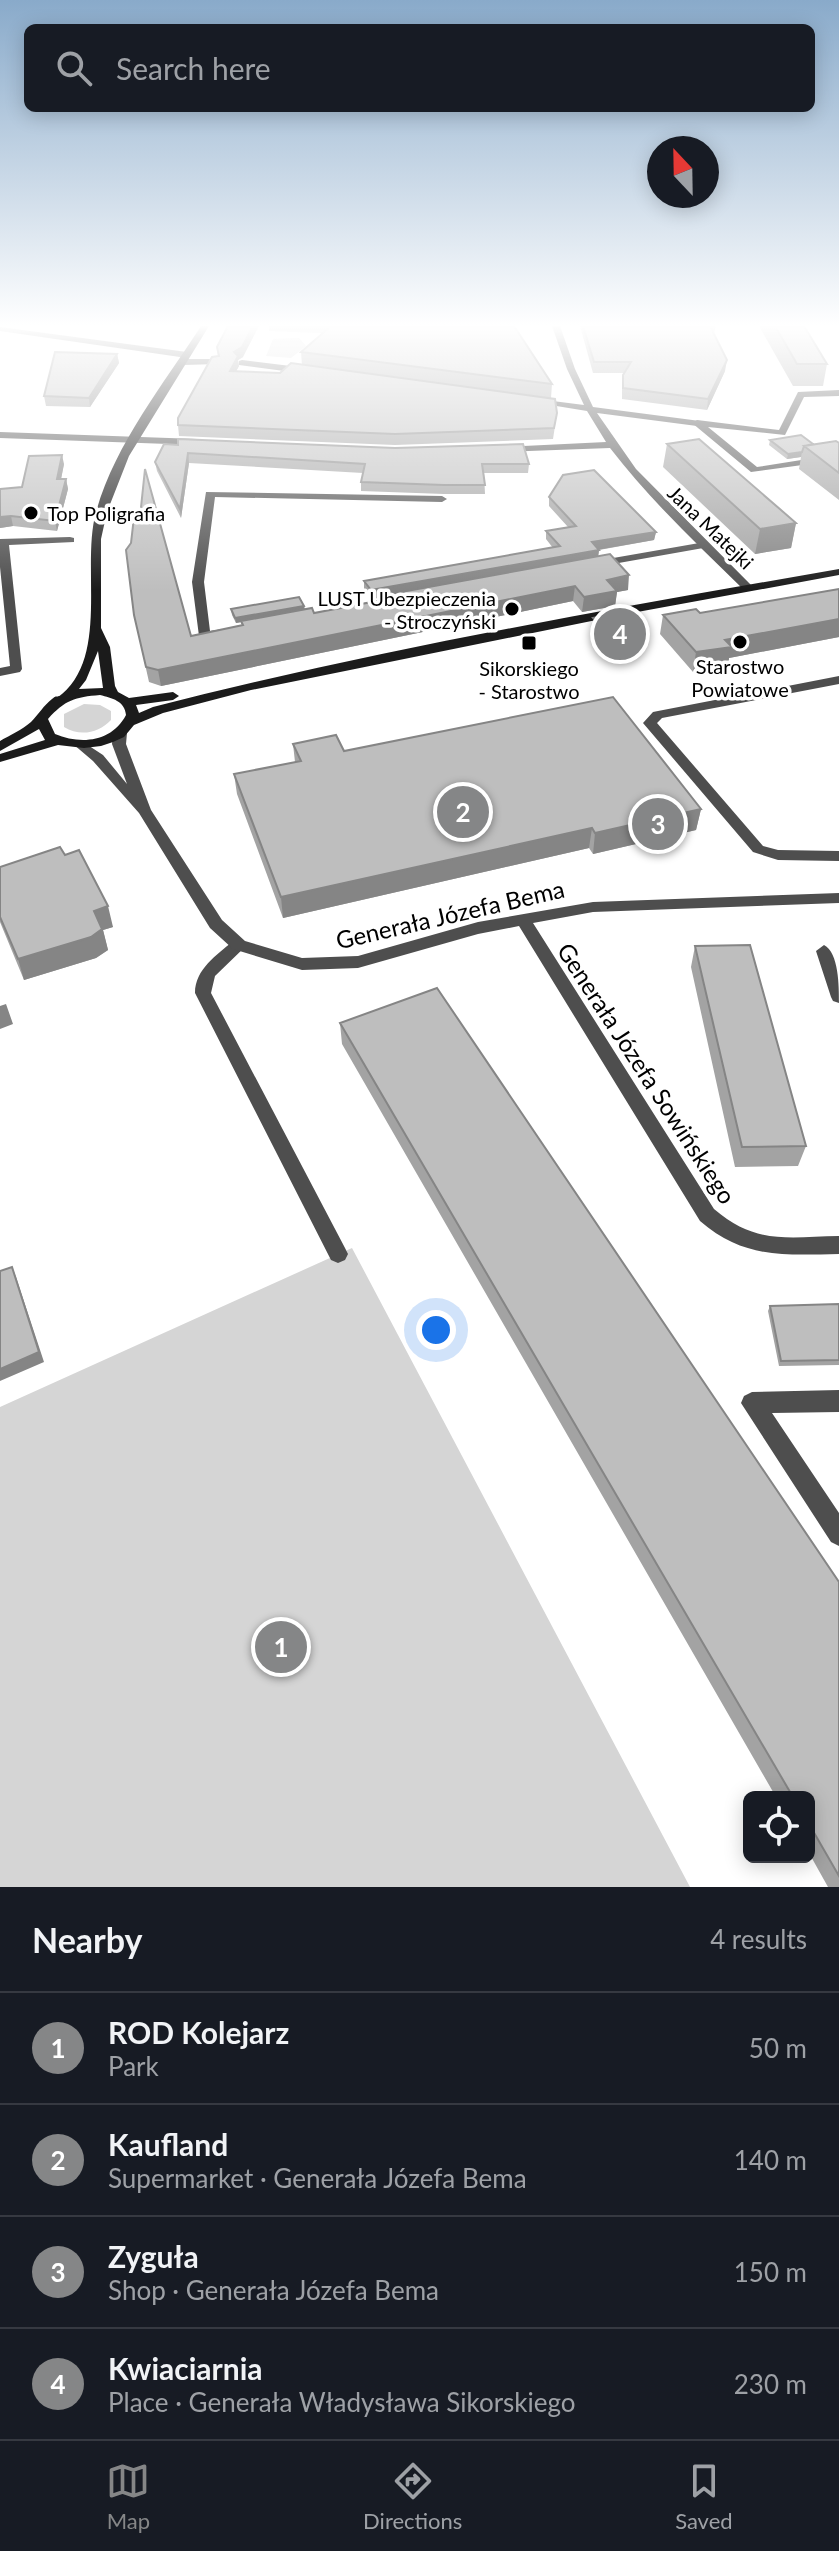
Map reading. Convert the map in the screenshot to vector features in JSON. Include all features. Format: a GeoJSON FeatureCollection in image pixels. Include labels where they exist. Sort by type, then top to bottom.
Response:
{"type":"FeatureCollection","features":[{"type":"Feature","properties":{"kind":"street"},"geometry":{"type":"LineString","coordinates":[[66,697],[81,679],[98,631],[96,539],[103,508],[151,414]]}},
{"type":"Feature","properties":{"kind":"street","name":"Jana Matejki"},"geometry":{"type":"LineString","coordinates":[[591,414],[610,445],[652,494],[748,588]]}},
{"type":"Feature","properties":{"kind":"street"},"geometry":{"type":"LineString","coordinates":[[627,414],[782,433],[791,414]]}},
{"type":"Feature","properties":{"kind":"street"},"geometry":{"type":"LineString","coordinates":[[697,423],[755,470],[839,457]]}},
{"type":"Feature","properties":{"kind":"street"},"geometry":{"type":"LineString","coordinates":[[0,435],[212,443]]}},
{"type":"Feature","properties":{"kind":"street"},"geometry":{"type":"LineString","coordinates":[[498,451],[610,445]]}},
{"type":"Feature","properties":{"kind":"street"},"geometry":{"type":"LineString","coordinates":[[235,631],[205,636],[198,582],[210,494],[442,499]]}},
{"type":"Feature","properties":{"kind":"street"},"geometry":{"type":"LineString","coordinates":[[0,672],[16,669],[6,637],[2,542],[70,540]]}},
{"type":"Feature","properties":{"kind":"street"},"geometry":{"type":"LineString","coordinates":[[581,566],[705,545]]}},
{"type":"Feature","properties":{"kind":"street"},"geometry":{"type":"LineString","coordinates":[[0,758],[56,741],[80,744],[101,741],[158,710],[250,686],[839,572]]}},
{"type":"Feature","properties":{"kind":"street"},"geometry":{"type":"LineString","coordinates":[[98,631],[105,647],[106,683],[112,693]]}},
{"type":"Feature","properties":{"kind":"street"},"geometry":{"type":"LineString","coordinates":[[839,680],[658,715],[650,720],[758,849],[778,855],[839,856]]}},
{"type":"Feature","properties":{"kind":"street"},"geometry":{"type":"LineString","coordinates":[[128,702],[250,686]]}},
{"type":"Feature","properties":{"kind":"street"},"geometry":{"type":"LineString","coordinates":[[0,747],[41,719],[49,707],[66,697],[90,691],[112,693],[128,702],[132,708],[131,722]]}},
{"type":"Feature","properties":{"kind":"street"},"geometry":{"type":"LineString","coordinates":[[41,719],[43,732],[56,741]]}},
{"type":"Feature","properties":{"kind":"street","name":"Generała Józefa Bema"},"geometry":{"type":"LineString","coordinates":[[120,733],[119,744],[144,810],[216,924],[239,945],[302,964],[336,966],[381,958],[522,918],[654,902],[839,898]]}},
{"type":"Feature","properties":{"kind":"street","name":"Generała Józefa Bema"},"geometry":{"type":"LineString","coordinates":[[80,744],[95,754],[130,798],[144,810]]}},
{"type":"Feature","properties":{"kind":"street","name":"Generała Józefa Sowińskiego"},"geometry":{"type":"LineString","coordinates":[[522,918],[707,1215],[740,1241],[763,1245],[839,1245]]}},
{"type":"Feature","properties":{"kind":"street"},"geometry":{"type":"LineString","coordinates":[[239,945],[207,974],[202,983],[203,993],[338,1254]]}},
{"type":"Feature","properties":{"kind":"street"},"geometry":{"type":"LineString","coordinates":[[824,951],[839,997]]}},
{"type":"Feature","properties":{"kind":"street"},"geometry":{"type":"LineString","coordinates":[[839,1401],[752,1403],[839,1534]]}},
{"type":"Feature","properties":{"kind":"shaded area"},"geometry":{"type":"Polygon","coordinates":[[[84,704],[100,705],[111,711],[111,720],[89,732],[76,732],[64,727],[64,714],[84,704]]]}},
{"type":"Feature","properties":{"kind":"shaded area"},"geometry":{"type":"Polygon","coordinates":[[[352,1248],[690,1887],[0,1887],[0,1407],[352,1248]]]}},
{"type":"Feature","properties":{"kind":"building"},"geometry":{"type":"Polygon","coordinates":[[[180,414],[557,414],[554,428],[395,434],[178,425],[180,414]]]}},
{"type":"Feature","properties":{"kind":"building"},"geometry":{"type":"Polygon","coordinates":[[[801,435],[813,444],[804,446],[802,452],[788,454],[770,440],[801,435]]]}},
{"type":"Feature","properties":{"kind":"building"},"geometry":{"type":"Polygon","coordinates":[[[178,439],[395,448],[523,444],[529,464],[482,464],[485,485],[444,485],[361,482],[365,464],[188,453],[180,509],[155,462],[164,444],[178,445],[178,439]]]}},
{"type":"Feature","properties":{"kind":"building"},"geometry":{"type":"Polygon","coordinates":[[[699,439],[796,523],[760,529],[667,444],[699,439]]]}},
{"type":"Feature","properties":{"kind":"building"},"geometry":{"type":"Polygon","coordinates":[[[839,443],[839,473],[804,446],[839,443]]]}},
{"type":"Feature","properties":{"kind":"building"},"geometry":{"type":"Polygon","coordinates":[[[62,455],[57,479],[66,479],[55,521],[0,517],[0,489],[22,487],[29,456],[62,455]]]}},
{"type":"Feature","properties":{"kind":"building"},"geometry":{"type":"Polygon","coordinates":[[[145,469],[191,636],[243,625],[241,621],[312,608],[314,613],[382,600],[379,596],[610,554],[629,575],[607,580],[617,591],[584,597],[575,586],[158,670],[146,667],[134,615],[126,550],[131,543],[134,517],[140,517],[145,469]]]}},
{"type":"Feature","properties":{"kind":"building"},"geometry":{"type":"Polygon","coordinates":[[[594,470],[656,532],[592,542],[599,550],[371,590],[364,581],[560,546],[546,531],[576,526],[549,497],[563,475],[594,470]]]}},
{"type":"Feature","properties":{"kind":"building"},"geometry":{"type":"Polygon","coordinates":[[[839,589],[839,619],[725,640],[732,647],[696,652],[663,615],[696,609],[700,613],[839,589]]]}},
{"type":"Feature","properties":{"kind":"building"},"geometry":{"type":"Polygon","coordinates":[[[299,597],[304,606],[235,618],[231,609],[299,597]]]}},
{"type":"Feature","properties":{"kind":"building"},"geometry":{"type":"Polygon","coordinates":[[[625,612],[640,629],[608,635],[593,618],[625,612]]]}},
{"type":"Feature","properties":{"kind":"building"},"geometry":{"type":"Polygon","coordinates":[[[613,697],[701,809],[595,833],[592,828],[281,897],[234,774],[301,761],[293,744],[336,735],[344,751],[613,697]]]}},
{"type":"Feature","properties":{"kind":"building"},"geometry":{"type":"Polygon","coordinates":[[[60,847],[65,855],[79,850],[108,906],[94,911],[102,929],[91,937],[18,959],[0,917],[0,867],[60,847]]]}},
{"type":"Feature","properties":{"kind":"building"},"geometry":{"type":"Polygon","coordinates":[[[750,945],[806,1146],[742,1147],[695,946],[750,945]]]}},
{"type":"Feature","properties":{"kind":"building"},"geometry":{"type":"Polygon","coordinates":[[[437,988],[839,1582],[839,1876],[815,1834],[815,1791],[789,1791],[340,1023],[437,988]]]}},
{"type":"Feature","properties":{"kind":"building"},"geometry":{"type":"Polygon","coordinates":[[[12,1267],[39,1352],[0,1369],[0,1271],[12,1267]]]}},
{"type":"Feature","properties":{"kind":"building"},"geometry":{"type":"Polygon","coordinates":[[[839,1304],[839,1360],[781,1361],[770,1306],[839,1304]]]}},
{"type":"Feature","properties":{"kind":"place","name":"Top Poligrafia"},"geometry":{"type":"Point","coordinates":[31,513]}},
{"type":"Feature","properties":{"kind":"place","name":"LUST Ubezpieczenia - Stroczyński"},"geometry":{"type":"Point","coordinates":[512,609]}},
{"type":"Feature","properties":{"kind":"place","name":"Kwiaciarnia"},"geometry":{"type":"Point","coordinates":[620,634]}},
{"type":"Feature","properties":{"kind":"place","name":"Starostwo Powiatowe"},"geometry":{"type":"Point","coordinates":[740,642]}},
{"type":"Feature","properties":{"kind":"place","name":"Sikorskiego - Starostwo"},"geometry":{"type":"Point","coordinates":[529,643]}},
{"type":"Feature","properties":{"kind":"place","name":"Kaufland"},"geometry":{"type":"Point","coordinates":[463,812]}},
{"type":"Feature","properties":{"kind":"place","name":"Zyguła"},"geometry":{"type":"Point","coordinates":[658,824]}},
{"type":"Feature","properties":{"kind":"place","name":"ROD Kolejarz"},"geometry":{"type":"Point","coordinates":[281,1647]}}]}
